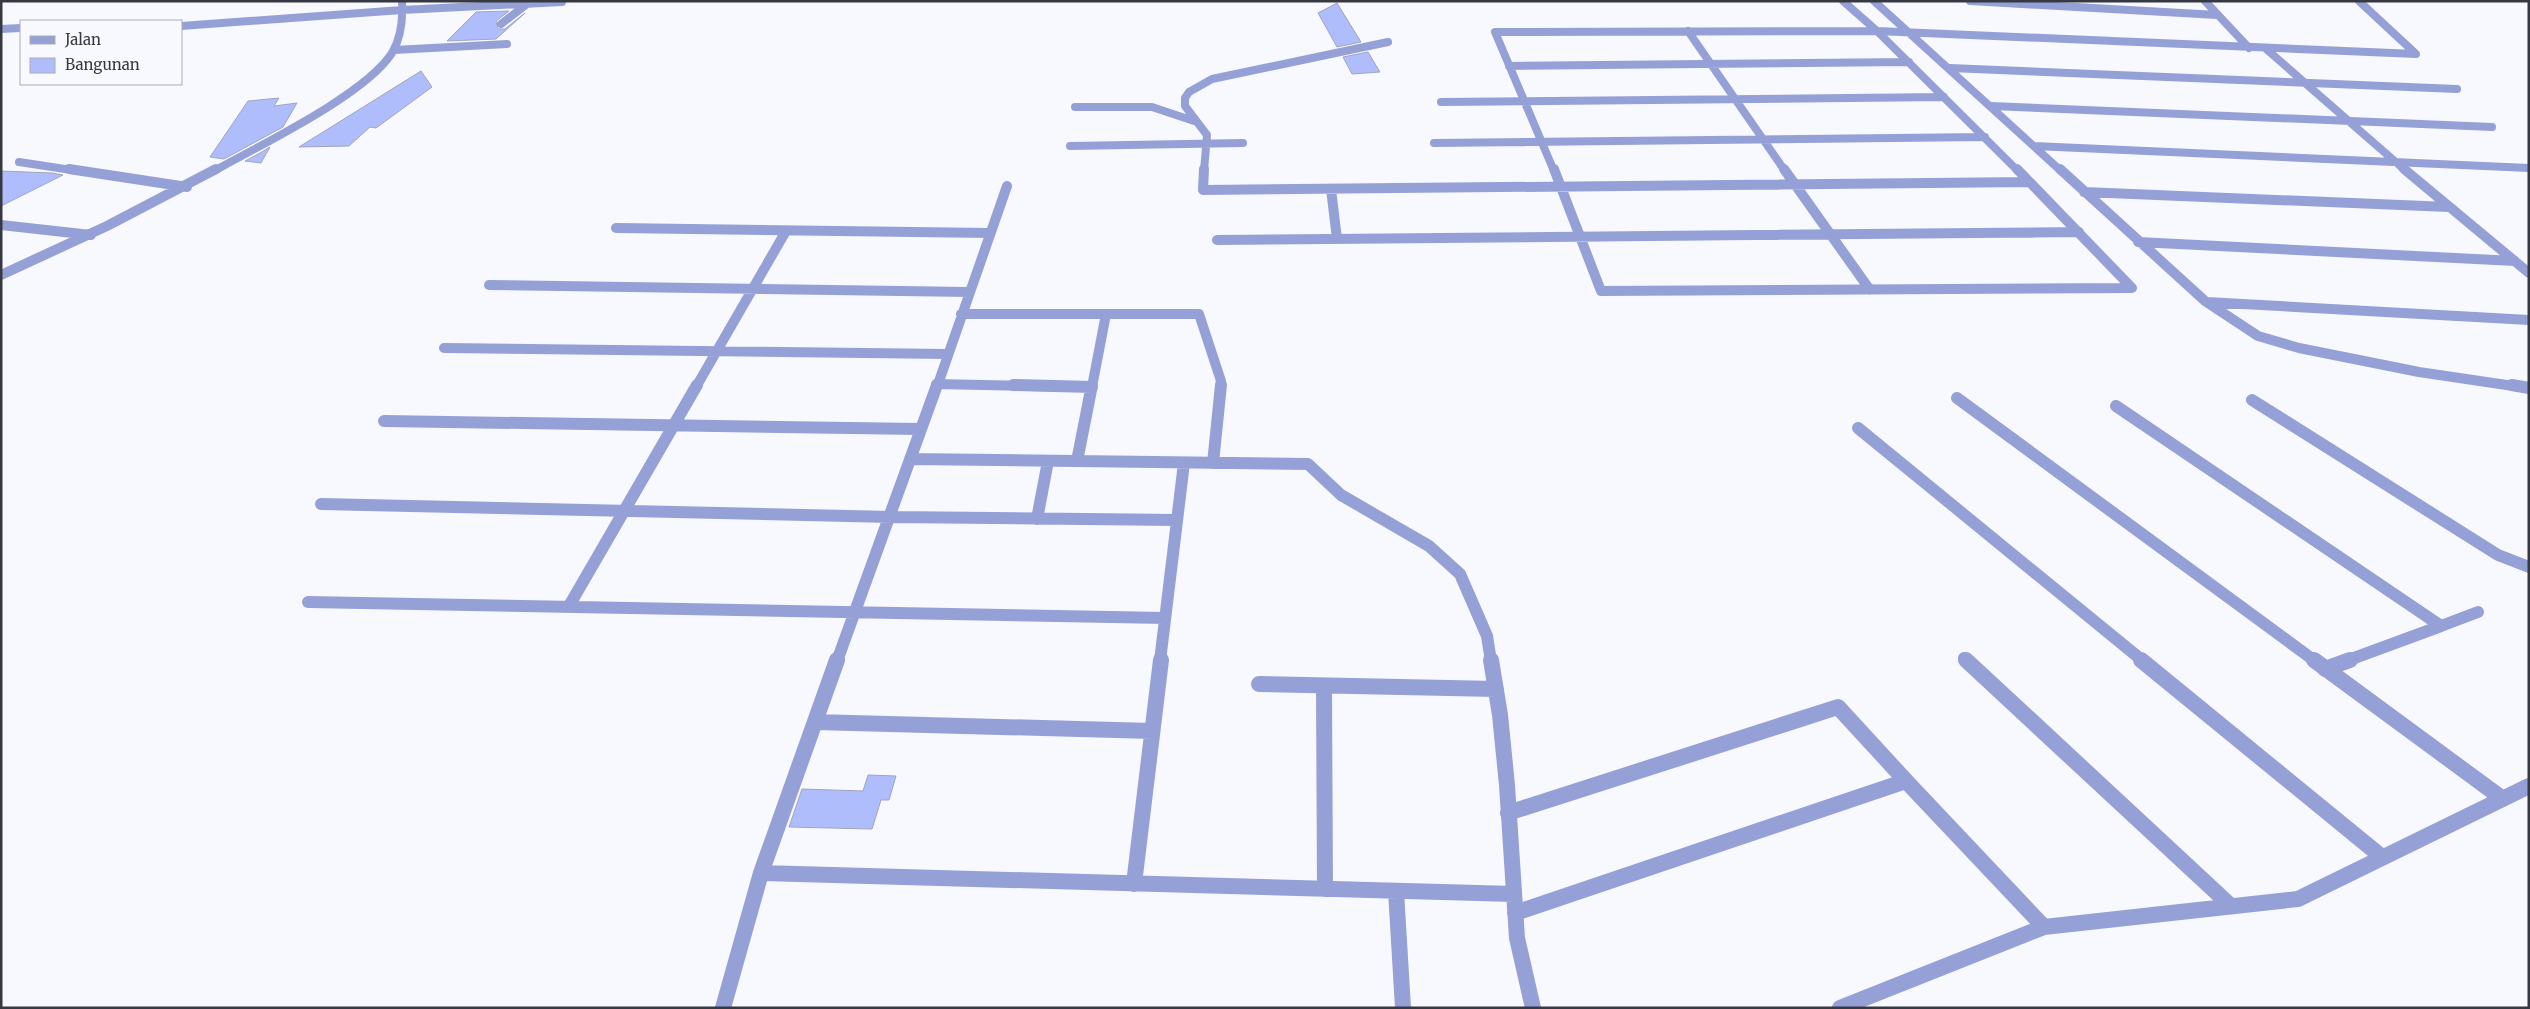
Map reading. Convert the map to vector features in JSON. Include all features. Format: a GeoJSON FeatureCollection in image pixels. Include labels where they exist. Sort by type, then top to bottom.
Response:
{"type":"FeatureCollection","features":[{"type":"Feature","properties":{"kind":"street"},"geometry":{"type":"LineString","coordinates":[[1843,1],[1876,31],[1909,62],[2079,232],[2132,288],[1601,291],[1561,187],[1495,32],[1876,31],[2416,54],[2359,1]]}},
{"type":"Feature","properties":{"kind":"street"},"geometry":{"type":"LineString","coordinates":[[1874,1],[1950,68],[2205,302],[2258,336],[2299,348],[2419,372],[2529,388]]}},
{"type":"Feature","properties":{"kind":"street"},"geometry":{"type":"LineString","coordinates":[[1970,1],[2217,15]]}},
{"type":"Feature","properties":{"kind":"street"},"geometry":{"type":"LineString","coordinates":[[2205,1],[2249,48]]}},
{"type":"Feature","properties":{"kind":"street"},"geometry":{"type":"LineString","coordinates":[[182,26],[402,5],[562,2]]}},
{"type":"Feature","properties":{"kind":"street"},"geometry":{"type":"LineString","coordinates":[[501,24],[527,4]]}},
{"type":"Feature","properties":{"kind":"street"},"geometry":{"type":"LineString","coordinates":[[1,275],[91,235],[187,187],[315,113],[376,71],[394,50],[402,5]]}},
{"type":"Feature","properties":{"kind":"street"},"geometry":{"type":"LineString","coordinates":[[1,29],[20,28]]}},
{"type":"Feature","properties":{"kind":"street"},"geometry":{"type":"LineString","coordinates":[[1688,31],[1870,290]]}},
{"type":"Feature","properties":{"kind":"street"},"geometry":{"type":"LineString","coordinates":[[1388,42],[1213,79],[1186,95],[1185,106],[1208,135],[1205,144],[1203,190],[2029,182]]}},
{"type":"Feature","properties":{"kind":"street"},"geometry":{"type":"LineString","coordinates":[[394,50],[507,44]]}},
{"type":"Feature","properties":{"kind":"street"},"geometry":{"type":"LineString","coordinates":[[2265,48],[2395,162],[2529,273]]}},
{"type":"Feature","properties":{"kind":"street"},"geometry":{"type":"LineString","coordinates":[[1509,66],[1909,62]]}},
{"type":"Feature","properties":{"kind":"street"},"geometry":{"type":"LineString","coordinates":[[1950,68],[2457,89]]}},
{"type":"Feature","properties":{"kind":"street"},"geometry":{"type":"LineString","coordinates":[[1441,102],[1944,97]]}},
{"type":"Feature","properties":{"kind":"street"},"geometry":{"type":"LineString","coordinates":[[1075,106],[1152,107],[1199,123]]}},
{"type":"Feature","properties":{"kind":"street"},"geometry":{"type":"LineString","coordinates":[[1991,106],[2492,127]]}},
{"type":"Feature","properties":{"kind":"street"},"geometry":{"type":"LineString","coordinates":[[1434,143],[1984,137]]}},
{"type":"Feature","properties":{"kind":"street"},"geometry":{"type":"LineString","coordinates":[[1070,146],[1243,143]]}},
{"type":"Feature","properties":{"kind":"street"},"geometry":{"type":"LineString","coordinates":[[2034,146],[2529,168]]}},
{"type":"Feature","properties":{"kind":"street"},"geometry":{"type":"LineString","coordinates":[[19,162],[187,187]]}},
{"type":"Feature","properties":{"kind":"street"},"geometry":{"type":"LineString","coordinates":[[722,1008],[761,873],[855,610],[891,517],[920,428],[1007,186]]}},
{"type":"Feature","properties":{"kind":"street"},"geometry":{"type":"LineString","coordinates":[[1331,189],[1337,239]]}},
{"type":"Feature","properties":{"kind":"street"},"geometry":{"type":"LineString","coordinates":[[2084,192],[2449,207]]}},
{"type":"Feature","properties":{"kind":"street"},"geometry":{"type":"LineString","coordinates":[[1,225],[91,235]]}},
{"type":"Feature","properties":{"kind":"street"},"geometry":{"type":"LineString","coordinates":[[616,228],[990,233]]}},
{"type":"Feature","properties":{"kind":"street"},"geometry":{"type":"LineString","coordinates":[[569,606],[786,231]]}},
{"type":"Feature","properties":{"kind":"street"},"geometry":{"type":"LineString","coordinates":[[1217,240],[2079,232]]}},
{"type":"Feature","properties":{"kind":"street"},"geometry":{"type":"LineString","coordinates":[[2138,242],[2515,261]]}},
{"type":"Feature","properties":{"kind":"street"},"geometry":{"type":"LineString","coordinates":[[489,285],[969,292]]}},
{"type":"Feature","properties":{"kind":"street"},"geometry":{"type":"LineString","coordinates":[[2205,302],[2529,320]]}},
{"type":"Feature","properties":{"kind":"street"},"geometry":{"type":"LineString","coordinates":[[961,314],[1199,314],[1221,381],[1212,463]]}},
{"type":"Feature","properties":{"kind":"street"},"geometry":{"type":"LineString","coordinates":[[1077,461],[1106,314]]}},
{"type":"Feature","properties":{"kind":"street"},"geometry":{"type":"LineString","coordinates":[[444,348],[947,354]]}},
{"type":"Feature","properties":{"kind":"street"},"geometry":{"type":"LineString","coordinates":[[936,384],[1092,387]]}},
{"type":"Feature","properties":{"kind":"street"},"geometry":{"type":"LineString","coordinates":[[1957,398],[2503,799]]}},
{"type":"Feature","properties":{"kind":"street"},"geometry":{"type":"LineString","coordinates":[[2252,400],[2498,555],[2529,567]]}},
{"type":"Feature","properties":{"kind":"street"},"geometry":{"type":"LineString","coordinates":[[2116,406],[2441,626]]}},
{"type":"Feature","properties":{"kind":"street"},"geometry":{"type":"LineString","coordinates":[[384,421],[920,428]]}},
{"type":"Feature","properties":{"kind":"street"},"geometry":{"type":"LineString","coordinates":[[1858,428],[2382,858]]}},
{"type":"Feature","properties":{"kind":"street"},"geometry":{"type":"LineString","coordinates":[[910,459],[1308,464],[1325,482],[1342,495],[1429,546],[1460,574],[1487,636],[1496,689],[1508,813],[1517,938],[1533,1008]]}},
{"type":"Feature","properties":{"kind":"street"},"geometry":{"type":"LineString","coordinates":[[1037,519],[1048,461]]}},
{"type":"Feature","properties":{"kind":"street"},"geometry":{"type":"LineString","coordinates":[[1134,884],[1184,463]]}},
{"type":"Feature","properties":{"kind":"street"},"geometry":{"type":"LineString","coordinates":[[321,504],[891,517],[1176,520]]}},
{"type":"Feature","properties":{"kind":"street"},"geometry":{"type":"LineString","coordinates":[[308,602],[855,610],[1165,618]]}},
{"type":"Feature","properties":{"kind":"street"},"geometry":{"type":"LineString","coordinates":[[2325,669],[2478,612]]}},
{"type":"Feature","properties":{"kind":"street"},"geometry":{"type":"LineString","coordinates":[[1964,658],[2231,906]]}},
{"type":"Feature","properties":{"kind":"street"},"geometry":{"type":"LineString","coordinates":[[1259,684],[1496,689]]}},
{"type":"Feature","properties":{"kind":"street"},"geometry":{"type":"LineString","coordinates":[[1324,686],[1325,889]]}},
{"type":"Feature","properties":{"kind":"street"},"geometry":{"type":"LineString","coordinates":[[1508,813],[1838,707],[2044,928]]}},
{"type":"Feature","properties":{"kind":"street"},"geometry":{"type":"LineString","coordinates":[[815,722],[1152,731]]}},
{"type":"Feature","properties":{"kind":"street"},"geometry":{"type":"LineString","coordinates":[[1515,913],[1906,780]]}},
{"type":"Feature","properties":{"kind":"street"},"geometry":{"type":"LineString","coordinates":[[1840,1008],[2044,928],[2298,898],[2529,786]]}},
{"type":"Feature","properties":{"kind":"street"},"geometry":{"type":"LineString","coordinates":[[761,873],[1514,894]]}},
{"type":"Feature","properties":{"kind":"street"},"geometry":{"type":"LineString","coordinates":[[1396,891],[1403,1008]]}},
{"type":"Feature","properties":{"kind":"building"},"geometry":{"type":"Polygon","coordinates":[[[1337,3],[1361,42],[1337,47],[1318,13],[1337,3]]]}},
{"type":"Feature","properties":{"kind":"building"},"geometry":{"type":"Polygon","coordinates":[[[509,11],[496,21],[498,29],[505,29],[525,13],[496,39],[447,41],[476,12],[509,11]]]}},
{"type":"Feature","properties":{"kind":"building"},"geometry":{"type":"Polygon","coordinates":[[[1368,52],[1380,72],[1352,74],[1343,57],[1368,52]]]}},
{"type":"Feature","properties":{"kind":"building"},"geometry":{"type":"Polygon","coordinates":[[[421,71],[432,87],[376,128],[370,127],[349,146],[299,147],[421,71]]]}},
{"type":"Feature","properties":{"kind":"building"},"geometry":{"type":"Polygon","coordinates":[[[279,98],[274,106],[297,103],[283,127],[224,159],[210,157],[248,101],[279,98]]]}},
{"type":"Feature","properties":{"kind":"building"},"geometry":{"type":"Polygon","coordinates":[[[270,147],[261,163],[245,161],[260,153],[270,147]]]}},
{"type":"Feature","properties":{"kind":"building"},"geometry":{"type":"Polygon","coordinates":[[[1,171],[52,173],[63,175],[1,206],[1,171]]]}},
{"type":"Feature","properties":{"kind":"building"},"geometry":{"type":"Polygon","coordinates":[[[868,775],[896,776],[889,800],[881,800],[872,829],[789,827],[802,789],[863,791],[868,775]]]}}]}
